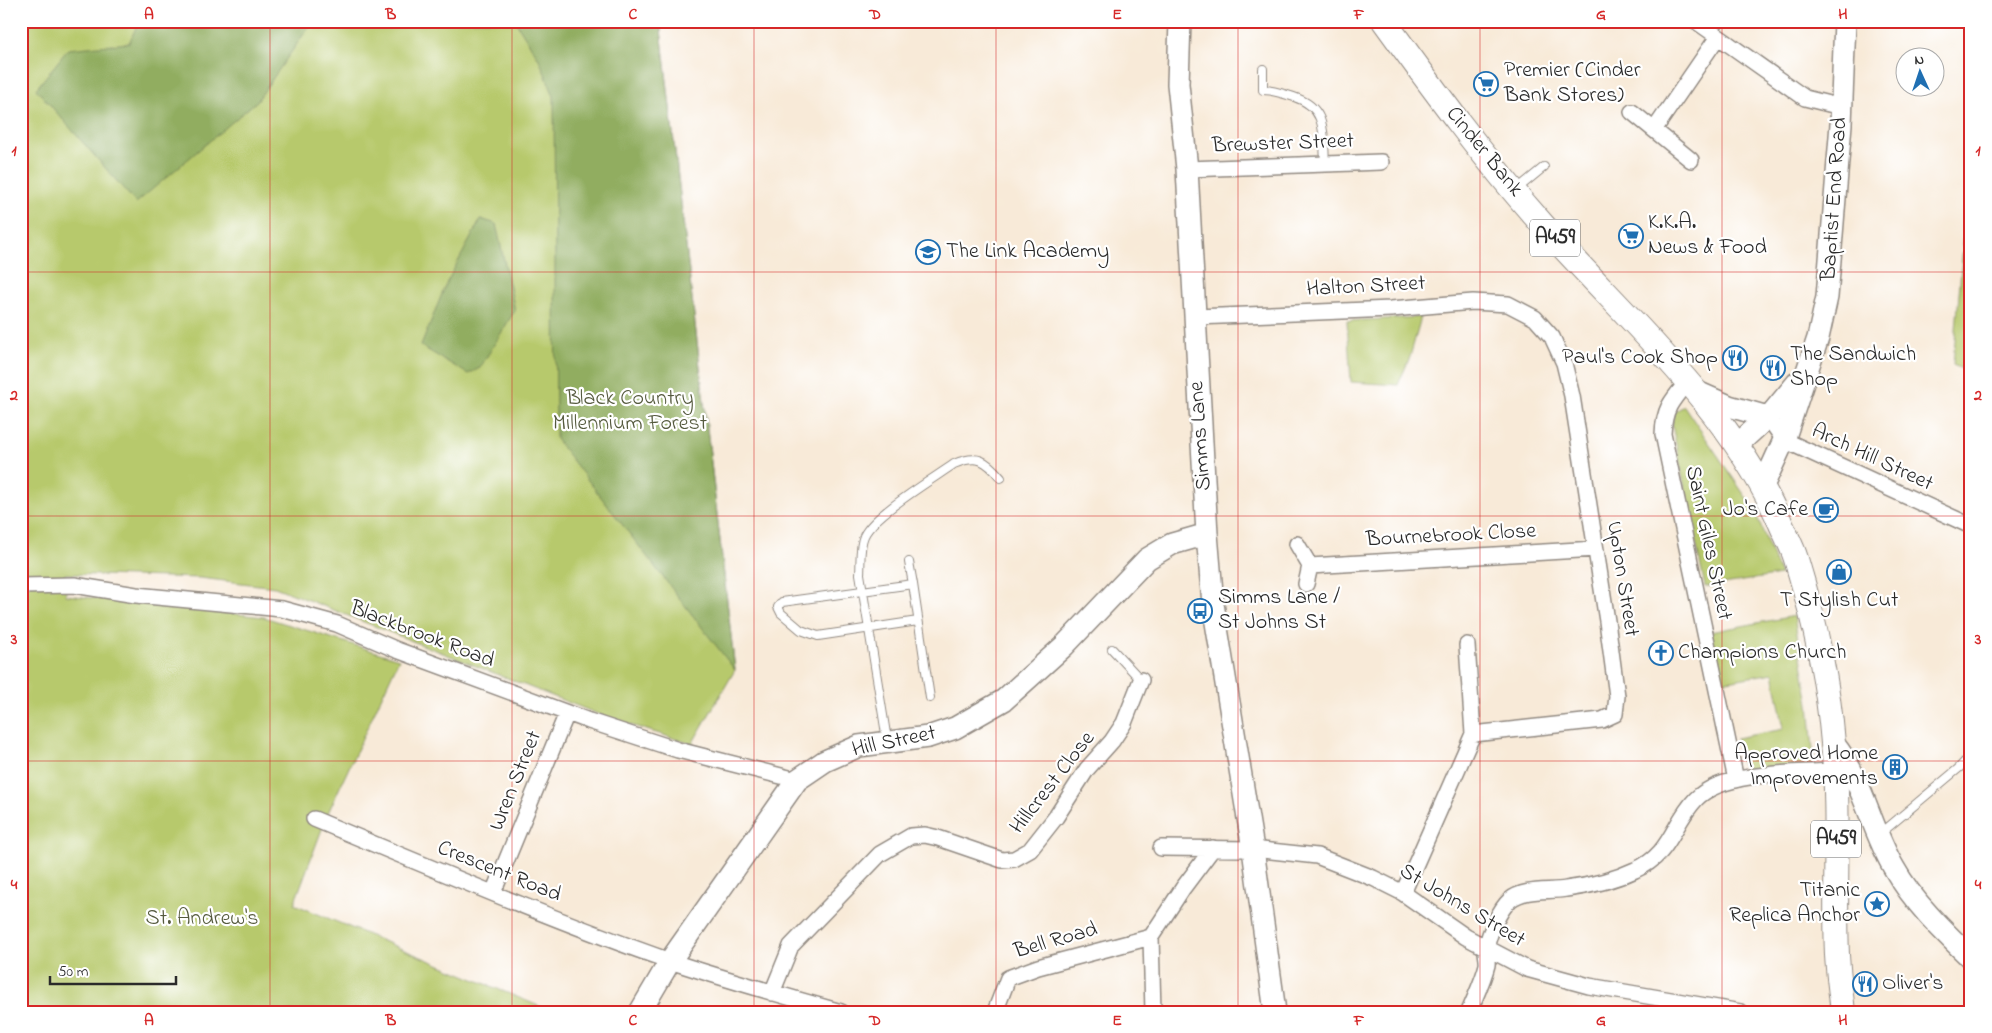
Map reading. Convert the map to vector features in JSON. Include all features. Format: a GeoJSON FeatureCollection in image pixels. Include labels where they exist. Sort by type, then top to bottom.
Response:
{"type":"FeatureCollection","features":[{"type":"Feature","properties":{"kind":"main road","name":"Cinder Bank"},"geometry":{"type":"LineString","coordinates":[[1384,21],[1414,64],[1515,191],[1586,273],[1692,386],[1737,445],[1763,486],[1796,557],[1819,649],[1834,744]]}},
{"type":"Feature","properties":{"kind":"main road","name":"A459"},"geometry":{"type":"LineString","coordinates":[[1834,744],[1837,956],[1843,1012]]}},
{"type":"Feature","properties":{"kind":"street","name":"Simms Lane"},"geometry":{"type":"LineString","coordinates":[[1180,21],[1178,84],[1187,169],[1196,317],[1197,370],[1213,604],[1253,849],[1275,1012]]}},
{"type":"Feature","properties":{"kind":"street"},"geometry":{"type":"LineString","coordinates":[[1696,21],[1717,38],[1805,98],[1841,107]]}},
{"type":"Feature","properties":{"kind":"street","name":"Baptist End Road"},"geometry":{"type":"LineString","coordinates":[[1763,486],[1784,440],[1818,338],[1827,297],[1841,107],[1845,21]]}},
{"type":"Feature","properties":{"kind":"street"},"geometry":{"type":"LineString","coordinates":[[1654,130],[1717,38]]}},
{"type":"Feature","properties":{"kind":"street"},"geometry":{"type":"LineString","coordinates":[[1632,112],[1692,160]]}},
{"type":"Feature","properties":{"kind":"street","name":"Brewster Street"},"geometry":{"type":"LineString","coordinates":[[1187,169],[1381,162]]}},
{"type":"Feature","properties":{"kind":"street","name":"Halton Street"},"geometry":{"type":"LineString","coordinates":[[1196,317],[1391,309],[1473,302],[1508,304],[1535,318]]}},
{"type":"Feature","properties":{"kind":"street","name":"Upton Street"},"geometry":{"type":"LineString","coordinates":[[1472,734],[1602,720],[1615,714],[1617,696],[1596,549],[1564,363],[1552,337],[1535,318]]}},
{"type":"Feature","properties":{"kind":"street","name":"Baptist End Road"},"geometry":{"type":"LineString","coordinates":[[1737,445],[1768,417],[1806,373]]}},
{"type":"Feature","properties":{"kind":"street"},"geometry":{"type":"LineString","coordinates":[[1692,386],[1729,406],[1768,417],[1784,440]]}},
{"type":"Feature","properties":{"kind":"street","name":"Saint Giles Street"},"geometry":{"type":"LineString","coordinates":[[1692,386],[1670,402],[1663,417],[1663,434],[1736,780]]}},
{"type":"Feature","properties":{"kind":"street","name":"Arch Hill Street"},"geometry":{"type":"LineString","coordinates":[[1784,440],[1971,526]]}},
{"type":"Feature","properties":{"kind":"street","name":"Hill Street"},"geometry":{"type":"LineString","coordinates":[[640,1012],[670,961],[797,780],[825,761],[859,746],[928,737],[954,728],[1004,700],[1064,646],[1147,558],[1172,544],[1207,534]]}},
{"type":"Feature","properties":{"kind":"street"},"geometry":{"type":"LineString","coordinates":[[1297,544],[1310,566],[1306,584]]}},
{"type":"Feature","properties":{"kind":"street","name":"Bournebrook Close"},"geometry":{"type":"LineString","coordinates":[[1310,566],[1596,549]]}},
{"type":"Feature","properties":{"kind":"street","name":"Blackbrook Road"},"geometry":{"type":"LineString","coordinates":[[21,586],[74,585],[136,595],[282,609],[336,624],[397,650],[567,713],[678,750],[797,780]]}},
{"type":"Feature","properties":{"kind":"street"},"geometry":{"type":"LineString","coordinates":[[1403,893],[1472,734],[1467,645]]}},
{"type":"Feature","properties":{"kind":"street","name":"Hillcrest Close"},"geometry":{"type":"LineString","coordinates":[[772,993],[791,946],[880,854],[911,836],[926,835],[938,838],[1002,860],[1014,859],[1030,850],[1056,817],[1087,769],[1112,741],[1124,723],[1141,680]]}},
{"type":"Feature","properties":{"kind":"street","name":"Wren Street"},"geometry":{"type":"LineString","coordinates":[[493,893],[567,713]]}},
{"type":"Feature","properties":{"kind":"street"},"geometry":{"type":"LineString","coordinates":[[1834,744],[1848,762],[1894,868],[1916,900],[1971,958]]}},
{"type":"Feature","properties":{"kind":"street"},"geometry":{"type":"LineString","coordinates":[[1469,1012],[1487,964],[1486,948],[1498,918],[1510,900],[1519,895],[1532,892],[1592,884],[1638,870],[1657,857],[1670,842],[1696,798],[1736,780],[1752,776],[1835,771]]}},
{"type":"Feature","properties":{"kind":"street"},"geometry":{"type":"LineString","coordinates":[[1835,811],[1860,812],[1876,829]]}},
{"type":"Feature","properties":{"kind":"street","name":"Crescent Road"},"geometry":{"type":"LineString","coordinates":[[314,819],[493,893],[670,961],[772,993],[841,1012]]}},
{"type":"Feature","properties":{"kind":"street","name":"St Johns Street"},"geometry":{"type":"LineString","coordinates":[[1161,848],[1253,849],[1317,856],[1373,878],[1403,893],[1486,948],[1527,970],[1669,1006],[1741,1012]]}},
{"type":"Feature","properties":{"kind":"street"},"geometry":{"type":"LineString","coordinates":[[1153,1012],[1151,937],[1183,888],[1213,848]]}},
{"type":"Feature","properties":{"kind":"street","name":"Bell Road"},"geometry":{"type":"LineString","coordinates":[[995,1012],[1008,978],[1046,964],[1151,937]]}},
{"type":"Feature","properties":{"kind":"lane"},"geometry":{"type":"LineString","coordinates":[[1262,68],[1264,90],[1273,90],[1303,100],[1316,109],[1322,122],[1325,164]]}},
{"type":"Feature","properties":{"kind":"lane"},"geometry":{"type":"LineString","coordinates":[[1515,191],[1544,167]]}},
{"type":"Feature","properties":{"kind":"lane"},"geometry":{"type":"LineString","coordinates":[[887,742],[860,574],[861,546],[864,535],[890,508],[954,464],[965,460],[978,459],[989,464],[1001,478]]}},
{"type":"Feature","properties":{"kind":"lane"},"geometry":{"type":"LineString","coordinates":[[909,562],[930,698]]}},
{"type":"Feature","properties":{"kind":"lane"},"geometry":{"type":"LineString","coordinates":[[913,584],[782,602],[778,607],[781,613],[801,630],[818,636],[918,621]]}},
{"type":"Feature","properties":{"kind":"lane"},"geometry":{"type":"LineString","coordinates":[[1112,649],[1141,680]]}},
{"type":"Feature","properties":{"kind":"lane"},"geometry":{"type":"LineString","coordinates":[[1876,829],[1960,768],[1971,755]]}},
{"type":"Feature","properties":{"kind":"green space","name":"St. Andrew's"},"geometry":{"type":"Polygon","coordinates":[[[21,21],[660,21],[735,670],[692,744],[608,718],[275,587],[200,578],[65,574],[66,595],[264,617],[399,659],[328,813],[294,904],[553,1012],[21,1012],[21,21]]]}},
{"type":"Feature","properties":{"kind":"green space"},"geometry":{"type":"Polygon","coordinates":[[[139,21],[313,21],[257,101],[136,203],[36,89],[68,49],[129,43],[139,21]]]}},
{"type":"Feature","properties":{"kind":"green space","name":"Black Country Millennium Forest"},"geometry":{"type":"Polygon","coordinates":[[[515,21],[660,21],[735,670],[556,439],[554,96],[539,59],[515,21]]]}},
{"type":"Feature","properties":{"kind":"green space"},"geometry":{"type":"Polygon","coordinates":[[[1971,152],[1971,373],[1953,365],[1971,152]]]}},
{"type":"Feature","properties":{"kind":"green space"},"geometry":{"type":"Polygon","coordinates":[[[481,219],[496,224],[515,310],[480,368],[468,374],[421,346],[446,284],[481,219]]]}},
{"type":"Feature","properties":{"kind":"green space"},"geometry":{"type":"Polygon","coordinates":[[[1421,317],[1410,357],[1398,385],[1351,382],[1347,321],[1421,317]]]}},
{"type":"Feature","properties":{"kind":"green space"},"geometry":{"type":"Polygon","coordinates":[[[1684,406],[1754,509],[1780,575],[1705,587],[1672,425],[1674,412],[1684,406]]]}},
{"type":"Feature","properties":{"kind":"green space"},"geometry":{"type":"Polygon","coordinates":[[[1794,616],[1809,704],[1814,762],[1807,766],[1748,769],[1741,763],[1736,738],[1784,729],[1773,673],[1721,682],[1710,632],[1794,616]]]}},
{"type":"Feature","properties":{"kind":"place","name":"Premier (Cinder Bank Stores)"},"geometry":{"type":"Point","coordinates":[1486,84]}},
{"type":"Feature","properties":{"kind":"place","name":"K.K.A. News & Food"},"geometry":{"type":"Point","coordinates":[1631,236]}},
{"type":"Feature","properties":{"kind":"place","name":"The Link Academy"},"geometry":{"type":"Point","coordinates":[928,252]}},
{"type":"Feature","properties":{"kind":"place","name":"Paul's Cook Shop"},"geometry":{"type":"Point","coordinates":[1735,358]}},
{"type":"Feature","properties":{"kind":"place","name":"The Sandwich Shop"},"geometry":{"type":"Point","coordinates":[1773,368]}},
{"type":"Feature","properties":{"kind":"place","name":"Jo's Cafe"},"geometry":{"type":"Point","coordinates":[1826,510]}},
{"type":"Feature","properties":{"kind":"place","name":"T Stylish Cut"},"geometry":{"type":"Point","coordinates":[1839,572]}},
{"type":"Feature","properties":{"kind":"place","name":"Simms Lane / St Johns St"},"geometry":{"type":"Point","coordinates":[1200,611]}},
{"type":"Feature","properties":{"kind":"place","name":"Champions Church"},"geometry":{"type":"Point","coordinates":[1661,653]}},
{"type":"Feature","properties":{"kind":"place","name":"Approved Home Improvements"},"geometry":{"type":"Point","coordinates":[1895,767]}},
{"type":"Feature","properties":{"kind":"place","name":"Titanic Replica Anchor"},"geometry":{"type":"Point","coordinates":[1877,904]}},
{"type":"Feature","properties":{"kind":"place","name":"Oliver's"},"geometry":{"type":"Point","coordinates":[1865,984]}}]}
